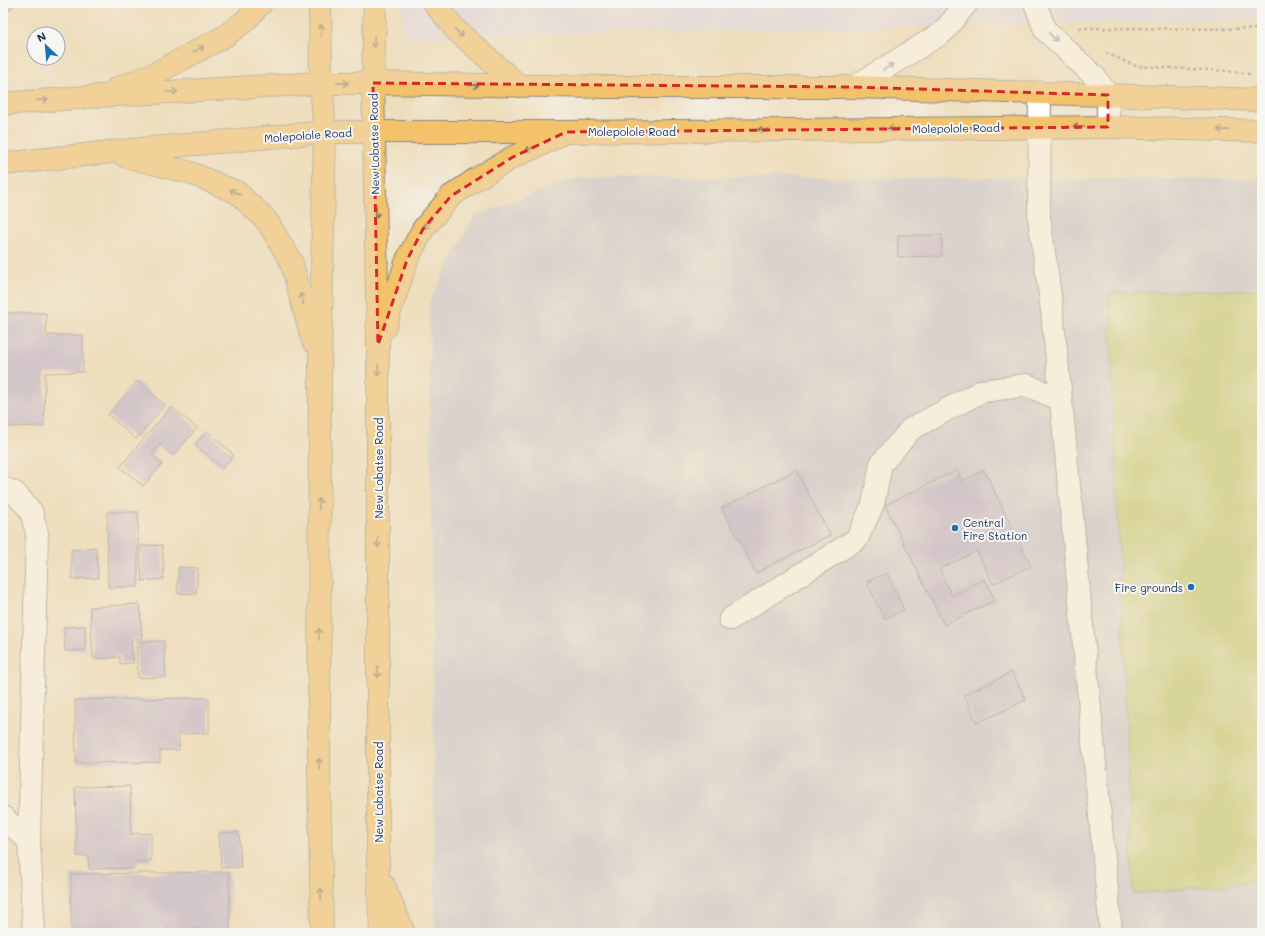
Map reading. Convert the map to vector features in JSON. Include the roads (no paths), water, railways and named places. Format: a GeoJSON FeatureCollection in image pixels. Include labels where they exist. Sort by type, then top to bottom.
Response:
{"type":"FeatureCollection","features":[{"type":"Feature","properties":{"kind":"main road"},"geometry":{"type":"LineString","coordinates":[[100,96],[158,72],[225,36],[245,22],[261,3]]}},
{"type":"Feature","properties":{"kind":"main road"},"geometry":{"type":"LineString","coordinates":[[320,3],[325,132],[320,364],[319,769],[322,933]]}},
{"type":"Feature","properties":{"kind":"main road","name":"New Lobatse Road"},"geometry":{"type":"LineString","coordinates":[[376,3],[373,83],[378,345],[378,872],[380,933]]}},
{"type":"Feature","properties":{"kind":"main road"},"geometry":{"type":"LineString","coordinates":[[434,3],[456,30],[519,86]]}},
{"type":"Feature","properties":{"kind":"main road"},"geometry":{"type":"LineString","coordinates":[[3,104],[100,96],[322,83],[606,87],[854,87],[1262,100]]}},
{"type":"Feature","properties":{"kind":"main road","name":"Molepolole Road"},"geometry":{"type":"LineString","coordinates":[[3,164],[110,152],[325,132],[566,132],[1108,127],[1262,131]]}},
{"type":"Feature","properties":{"kind":"main road"},"geometry":{"type":"LineString","coordinates":[[378,345],[407,260],[423,229],[451,196],[507,160],[566,132]]}},
{"type":"Feature","properties":{"kind":"main road"},"geometry":{"type":"LineString","coordinates":[[110,152],[191,173],[238,193],[267,221],[291,261],[320,364]]}},
{"type":"Feature","properties":{"kind":"main road"},"geometry":{"type":"LineString","coordinates":[[378,872],[404,933]]}},
{"type":"Feature","properties":{"kind":"street"},"geometry":{"type":"LineString","coordinates":[[854,87],[942,33],[967,3]]}},
{"type":"Feature","properties":{"kind":"street"},"geometry":{"type":"LineString","coordinates":[[1035,3],[1045,30],[1094,76],[1108,95],[1108,127]]}},
{"type":"Feature","properties":{"kind":"street"},"geometry":{"type":"LineString","coordinates":[[1040,92],[1039,217],[1051,302],[1061,400],[1111,933]]}},
{"type":"Feature","properties":{"kind":"street"},"geometry":{"type":"LineString","coordinates":[[730,619],[857,539],[873,504],[881,464],[911,429],[982,391],[1027,385],[1061,400]]}},
{"type":"Feature","properties":{"kind":"street"},"geometry":{"type":"LineString","coordinates":[[9,491],[31,512],[37,533],[29,841],[34,933]]}},
{"type":"Feature","properties":{"kind":"street"},"geometry":{"type":"LineString","coordinates":[[3,817],[29,841]]}},
{"type":"Feature","properties":{"kind":"place","name":"Central Fire Station"},"geometry":{"type":"Point","coordinates":[955,528]}},
{"type":"Feature","properties":{"kind":"place","name":"Fire grounds"},"geometry":{"type":"Point","coordinates":[1191,587]}}]}
